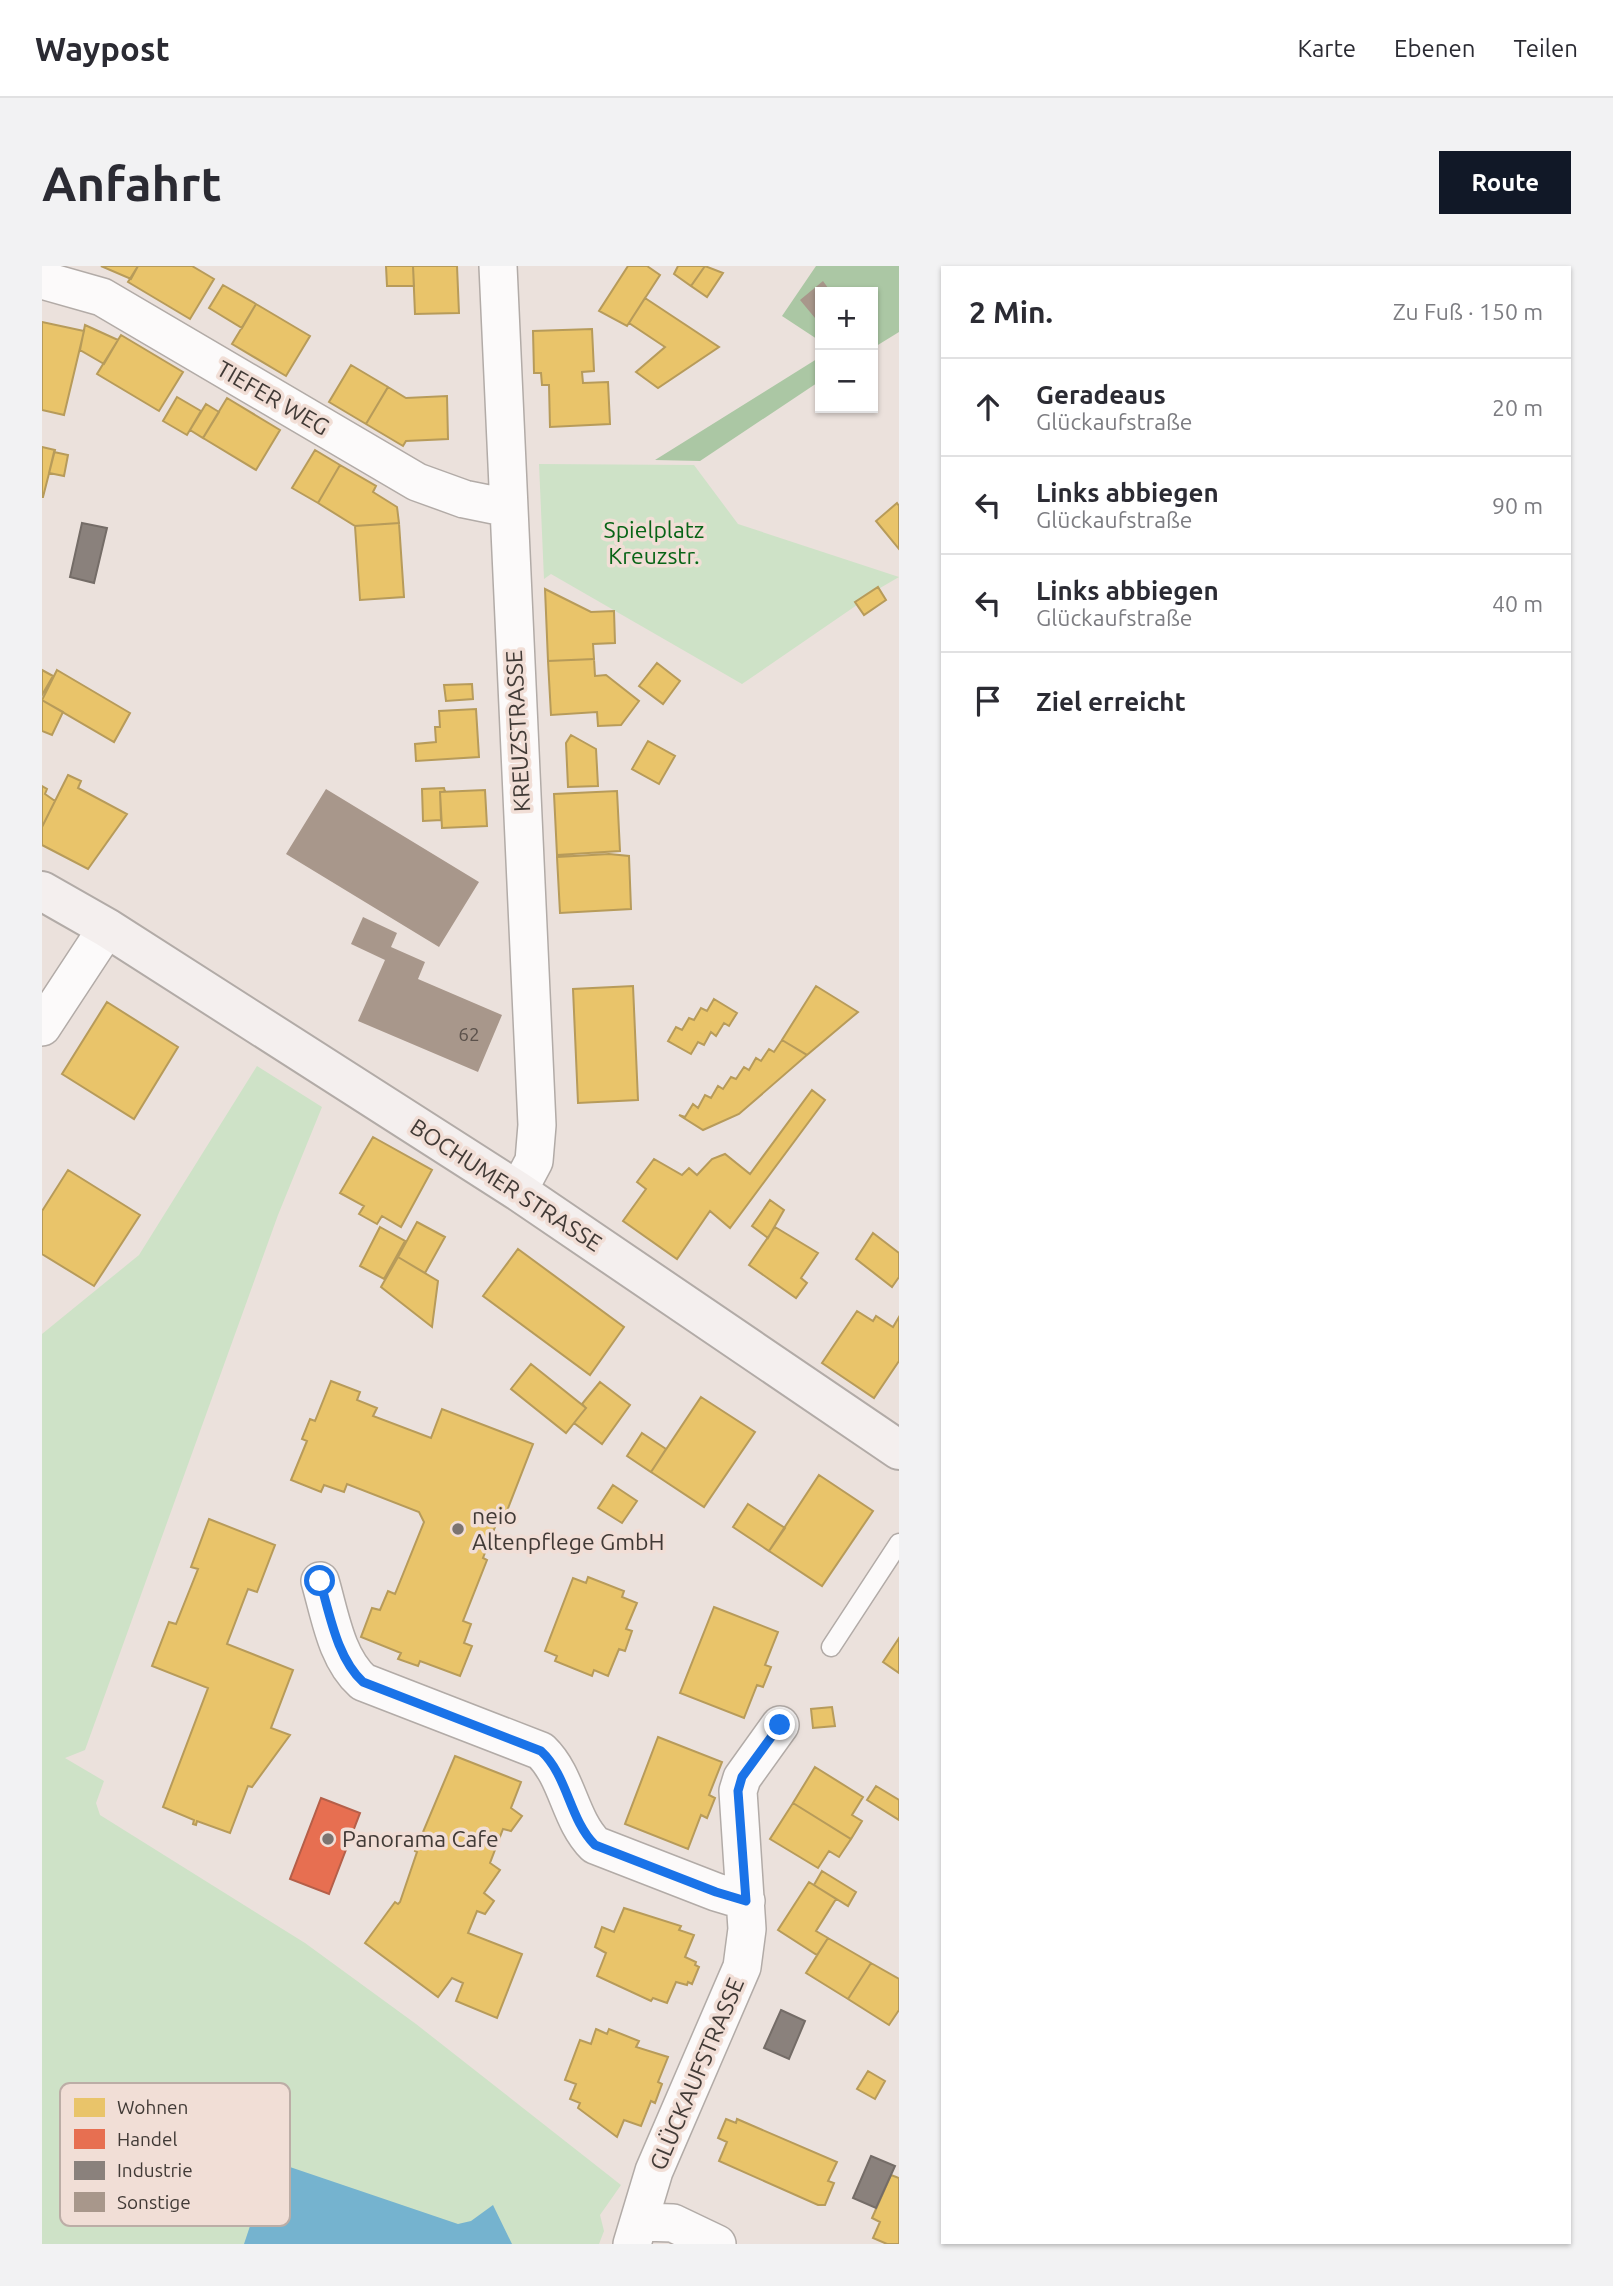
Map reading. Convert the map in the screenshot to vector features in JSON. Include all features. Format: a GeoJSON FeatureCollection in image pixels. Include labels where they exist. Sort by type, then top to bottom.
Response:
{"type":"FeatureCollection","features":[{"type":"Feature","properties":{"kind":"main road","name":"BOCHUMER STRASSE"},"geometry":{"type":"LineString","coordinates":[[42,891],[107,928],[518,1191],[899,1450]]}},
{"type":"Feature","properties":{"kind":"street","name":"KREUZSTRASSE"},"geometry":{"type":"LineString","coordinates":[[498,266],[537,1125],[534,1161],[518,1191]]}},
{"type":"Feature","properties":{"kind":"street","name":"TIEFER WEG"},"geometry":{"type":"LineString","coordinates":[[42,280],[102,297],[416,482],[464,499],[508,508]]}},
{"type":"Feature","properties":{"kind":"street"},"geometry":{"type":"LineString","coordinates":[[42,1027],[107,928]]}},
{"type":"Feature","properties":{"kind":"street"},"geometry":{"type":"LineString","coordinates":[[320,1581],[351,1671],[363,1682],[541,1751],[552,1761],[584,1835],[595,1845],[746,1901]]}},
{"type":"Feature","properties":{"kind":"street","name":"GLÜCKAUFSTRASSE"},"geometry":{"type":"LineString","coordinates":[[636,2233],[654,2171],[742,1967],[746,1901],[738,1791],[742,1777],[780,1725]]}},
{"type":"Feature","properties":{"kind":"street"},"geometry":{"type":"LineString","coordinates":[[636,2233],[673,2223],[716,2244]]}},
{"type":"Feature","properties":{"kind":"lane"},"geometry":{"type":"LineString","coordinates":[[831,1647],[899,1543]]}},
{"type":"Feature","properties":{"kind":"green space"},"geometry":{"type":"Polygon","coordinates":[[[816,266],[899,266],[899,332],[878,345],[878,287],[815,287],[815,338],[782,316],[816,266]]]}},
{"type":"Feature","properties":{"kind":"green space"},"geometry":{"type":"Polygon","coordinates":[[[815,360],[815,384],[700,461],[655,460],[815,360]]]}},
{"type":"Feature","properties":{"kind":"green space","name":"Spielplatz Kreuzstr."},"geometry":{"type":"Polygon","coordinates":[[[539,464],[694,465],[738,524],[899,577],[856,602],[857,605],[742,684],[551,574],[544,579],[539,464]]]}},
{"type":"Feature","properties":{"kind":"green space"},"geometry":{"type":"Polygon","coordinates":[[[257,1066],[322,1107],[278,1215],[85,1750],[65,1758],[104,1781],[96,1803],[100,1815],[305,1943],[416,2024],[621,2185],[600,2215],[604,2231],[599,2244],[42,2244],[42,1334],[139,1255],[257,1066]]]}},
{"type":"Feature","properties":{"kind":"water"},"geometry":{"type":"Polygon","coordinates":[[[290,2167],[458,2224],[471,2221],[493,2205],[512,2244],[244,2244],[250,2226],[290,2226],[290,2167]]]}},
{"type":"Feature","properties":{"kind":"building: Wohnen"},"geometry":{"type":"Polygon","coordinates":[[[101,266],[138,266],[131,279],[101,266]]]}},
{"type":"Feature","properties":{"kind":"building: Wohnen"},"geometry":{"type":"Polygon","coordinates":[[[138,266],[192,266],[214,279],[190,319],[128,282],[138,266]]]}},
{"type":"Feature","properties":{"kind":"building: Wohnen"},"geometry":{"type":"Polygon","coordinates":[[[386,266],[413,266],[414,286],[387,286],[386,266]]]}},
{"type":"Feature","properties":{"kind":"building: Wohnen"},"geometry":{"type":"Polygon","coordinates":[[[413,266],[457,266],[459,313],[415,314],[413,266]]]}},
{"type":"Feature","properties":{"kind":"building: Wohnen"},"geometry":{"type":"Polygon","coordinates":[[[628,266],[647,266],[660,275],[627,326],[599,311],[628,266]]]}},
{"type":"Feature","properties":{"kind":"building: Wohnen"},"geometry":{"type":"Polygon","coordinates":[[[678,266],[705,266],[691,286],[674,274],[678,266]]]}},
{"type":"Feature","properties":{"kind":"building: Wohnen"},"geometry":{"type":"Polygon","coordinates":[[[705,266],[723,273],[707,297],[691,286],[705,266]]]}},
{"type":"Feature","properties":{"kind":"building: Wohnen"},"geometry":{"type":"Polygon","coordinates":[[[223,285],[256,304],[242,328],[209,308],[223,285]]]}},
{"type":"Feature","properties":{"kind":"building: Wohnen"},"geometry":{"type":"Polygon","coordinates":[[[645,298],[719,347],[658,388],[636,372],[665,347],[629,323],[645,298]]]}},
{"type":"Feature","properties":{"kind":"building: Wohnen"},"geometry":{"type":"Polygon","coordinates":[[[256,304],[310,336],[286,376],[232,344],[256,304]]]}},
{"type":"Feature","properties":{"kind":"building: Wohnen"},"geometry":{"type":"Polygon","coordinates":[[[42,322],[84,331],[64,415],[42,410],[42,322]]]}},
{"type":"Feature","properties":{"kind":"building: Wohnen"},"geometry":{"type":"Polygon","coordinates":[[[85,325],[118,340],[104,364],[80,350],[85,325]]]}},
{"type":"Feature","properties":{"kind":"building: Wohnen"},"geometry":{"type":"Polygon","coordinates":[[[592,329],[594,371],[582,372],[583,383],[608,382],[610,424],[550,427],[549,385],[542,385],[541,373],[534,373],[533,331],[592,329]]]}},
{"type":"Feature","properties":{"kind":"building: Wohnen"},"geometry":{"type":"Polygon","coordinates":[[[121,335],[183,372],[159,411],[97,374],[121,335]]]}},
{"type":"Feature","properties":{"kind":"building: Wohnen"},"geometry":{"type":"Polygon","coordinates":[[[351,365],[388,387],[366,424],[329,402],[351,365]]]}},
{"type":"Feature","properties":{"kind":"building: Wohnen"},"geometry":{"type":"Polygon","coordinates":[[[388,387],[406,398],[447,396],[448,439],[406,441],[403,446],[366,424],[388,387]]]}},
{"type":"Feature","properties":{"kind":"building: Wohnen"},"geometry":{"type":"Polygon","coordinates":[[[177,397],[201,411],[187,435],[163,421],[177,397]]]}},
{"type":"Feature","properties":{"kind":"building: Wohnen"},"geometry":{"type":"Polygon","coordinates":[[[227,398],[280,430],[256,470],[203,438],[227,398]]]}},
{"type":"Feature","properties":{"kind":"building: Wohnen"},"geometry":{"type":"Polygon","coordinates":[[[206,404],[219,412],[203,438],[190,430],[206,404]]]}},
{"type":"Feature","properties":{"kind":"building: Wohnen"},"geometry":{"type":"Polygon","coordinates":[[[42,447],[55,450],[43,497],[42,497],[42,447]]]}},
{"type":"Feature","properties":{"kind":"building: Wohnen"},"geometry":{"type":"Polygon","coordinates":[[[315,450],[340,465],[318,503],[292,488],[315,450]]]}},
{"type":"Feature","properties":{"kind":"building: Wohnen"},"geometry":{"type":"Polygon","coordinates":[[[54,452],[68,455],[64,476],[49,473],[54,452]]]}},
{"type":"Feature","properties":{"kind":"building: Wohnen"},"geometry":{"type":"Polygon","coordinates":[[[340,465],[376,486],[373,492],[397,507],[399,523],[355,526],[318,503],[340,465]]]}},
{"type":"Feature","properties":{"kind":"building: Wohnen"},"geometry":{"type":"Polygon","coordinates":[[[897,503],[899,506],[899,549],[876,521],[897,503]]]}},
{"type":"Feature","properties":{"kind":"building: Wohnen"},"geometry":{"type":"Polygon","coordinates":[[[399,523],[404,597],[360,600],[355,526],[399,523]]]}},
{"type":"Feature","properties":{"kind":"building: Wohnen"},"geometry":{"type":"Polygon","coordinates":[[[878,587],[886,600],[864,615],[855,602],[878,587]]]}},
{"type":"Feature","properties":{"kind":"building: Wohnen"},"geometry":{"type":"Polygon","coordinates":[[[545,589],[591,612],[614,611],[615,643],[593,644],[594,659],[548,661],[545,589]]]}},
{"type":"Feature","properties":{"kind":"building: Wohnen"},"geometry":{"type":"Polygon","coordinates":[[[594,659],[595,676],[606,675],[639,701],[621,725],[598,726],[597,712],[551,715],[548,661],[594,659]]]}},
{"type":"Feature","properties":{"kind":"building: Wohnen"},"geometry":{"type":"Polygon","coordinates":[[[657,663],[680,681],[663,704],[639,686],[657,663]]]}},
{"type":"Feature","properties":{"kind":"building: Wohnen"},"geometry":{"type":"Polygon","coordinates":[[[42,670],[53,676],[42,695],[42,670]]]}},
{"type":"Feature","properties":{"kind":"building: Wohnen"},"geometry":{"type":"Polygon","coordinates":[[[57,670],[130,713],[114,742],[42,700],[57,670]]]}},
{"type":"Feature","properties":{"kind":"building: Wohnen"},"geometry":{"type":"Polygon","coordinates":[[[472,684],[473,699],[446,701],[444,685],[472,684]]]}},
{"type":"Feature","properties":{"kind":"building: Wohnen"},"geometry":{"type":"Polygon","coordinates":[[[42,700],[63,712],[52,735],[42,731],[42,700]]]}},
{"type":"Feature","properties":{"kind":"building: Wohnen"},"geometry":{"type":"Polygon","coordinates":[[[476,709],[479,757],[416,761],[415,744],[436,742],[435,727],[440,727],[439,711],[476,709]]]}},
{"type":"Feature","properties":{"kind":"building: Wohnen"},"geometry":{"type":"Polygon","coordinates":[[[571,735],[596,749],[598,786],[568,787],[566,743],[571,735]]]}},
{"type":"Feature","properties":{"kind":"building: Wohnen"},"geometry":{"type":"Polygon","coordinates":[[[648,741],[675,756],[659,784],[632,769],[648,741]]]}},
{"type":"Feature","properties":{"kind":"building: Wohnen"},"geometry":{"type":"Polygon","coordinates":[[[68,775],[81,781],[78,788],[127,814],[88,869],[42,845],[42,827],[68,775]]]}},
{"type":"Feature","properties":{"kind":"building: Wohnen"},"geometry":{"type":"Polygon","coordinates":[[[42,786],[47,789],[45,794],[55,801],[42,827],[42,786]]]}},
{"type":"Feature","properties":{"kind":"building: Wohnen"},"geometry":{"type":"Polygon","coordinates":[[[444,788],[445,792],[440,792],[441,820],[423,821],[422,789],[444,788]]]}},
{"type":"Feature","properties":{"kind":"building: Wohnen"},"geometry":{"type":"Polygon","coordinates":[[[485,790],[487,826],[442,828],[440,792],[485,790]]]}},
{"type":"Feature","properties":{"kind":"building: Wohnen"},"geometry":{"type":"Polygon","coordinates":[[[617,791],[620,851],[557,855],[554,794],[617,791]]]}},
{"type":"Feature","properties":{"kind":"building: Wohnen"},"geometry":{"type":"Polygon","coordinates":[[[609,854],[629,856],[631,909],[560,913],[557,857],[609,854]]]}},
{"type":"Feature","properties":{"kind":"building: Wohnen"},"geometry":{"type":"Polygon","coordinates":[[[633,986],[638,1100],[578,1103],[573,989],[633,986]]]}},
{"type":"Feature","properties":{"kind":"building: Wohnen"},"geometry":{"type":"Polygon","coordinates":[[[816,986],[858,1012],[807,1055],[782,1040],[816,986]]]}},
{"type":"Feature","properties":{"kind":"building: Wohnen"},"geometry":{"type":"Polygon","coordinates":[[[714,999],[737,1013],[729,1026],[724,1023],[716,1036],[711,1032],[704,1045],[698,1042],[691,1054],[668,1041],[676,1027],[682,1030],[689,1018],[694,1020],[701,1008],[707,1011],[714,999]]]}},
{"type":"Feature","properties":{"kind":"building: Wohnen"},"geometry":{"type":"Polygon","coordinates":[[[107,1002],[178,1047],[134,1119],[62,1074],[107,1002]]]}},
{"type":"Feature","properties":{"kind":"building: Wohnen"},"geometry":{"type":"Polygon","coordinates":[[[782,1040],[807,1055],[739,1114],[703,1130],[679,1115],[685,1117],[693,1104],[698,1108],[705,1095],[711,1098],[718,1086],[723,1089],[731,1077],[736,1079],[744,1067],[749,1070],[756,1058],[761,1061],[769,1049],[774,1052],[782,1040]]]}},
{"type":"Feature","properties":{"kind":"building: Wohnen"},"geometry":{"type":"Polygon","coordinates":[[[812,1090],[825,1100],[730,1228],[710,1211],[677,1259],[623,1221],[646,1189],[637,1182],[654,1159],[682,1175],[689,1168],[697,1175],[712,1159],[725,1154],[750,1174],[812,1090]]]}},
{"type":"Feature","properties":{"kind":"building: Wohnen"},"geometry":{"type":"Polygon","coordinates":[[[373,1137],[432,1170],[401,1227],[382,1216],[377,1224],[359,1214],[364,1206],[340,1193],[373,1137]]]}},
{"type":"Feature","properties":{"kind":"building: Wohnen"},"geometry":{"type":"Polygon","coordinates":[[[68,1170],[140,1215],[94,1286],[42,1254],[42,1211],[68,1170]]]}},
{"type":"Feature","properties":{"kind":"building: Wohnen"},"geometry":{"type":"Polygon","coordinates":[[[770,1200],[784,1210],[768,1238],[752,1226],[770,1200]]]}},
{"type":"Feature","properties":{"kind":"building: Wohnen"},"geometry":{"type":"Polygon","coordinates":[[[417,1222],[445,1237],[425,1273],[398,1257],[417,1222]]]}},
{"type":"Feature","properties":{"kind":"building: Wohnen"},"geometry":{"type":"Polygon","coordinates":[[[380,1227],[405,1241],[384,1279],[360,1266],[380,1227]]]}},
{"type":"Feature","properties":{"kind":"building: Wohnen"},"geometry":{"type":"Polygon","coordinates":[[[775,1227],[818,1253],[801,1278],[807,1283],[796,1298],[749,1265],[775,1227]]]}},
{"type":"Feature","properties":{"kind":"building: Wohnen"},"geometry":{"type":"Polygon","coordinates":[[[873,1233],[899,1253],[899,1277],[892,1287],[856,1259],[873,1233]]]}},
{"type":"Feature","properties":{"kind":"building: Wohnen"},"geometry":{"type":"Polygon","coordinates":[[[518,1249],[624,1327],[590,1375],[483,1296],[518,1249]]]}},
{"type":"Feature","properties":{"kind":"building: Wohnen"},"geometry":{"type":"Polygon","coordinates":[[[398,1257],[438,1281],[432,1327],[381,1287],[398,1257]]]}},
{"type":"Feature","properties":{"kind":"building: Wohnen"},"geometry":{"type":"Polygon","coordinates":[[[857,1311],[873,1321],[876,1316],[893,1327],[899,1317],[899,1361],[874,1398],[822,1363],[857,1311]]]}},
{"type":"Feature","properties":{"kind":"building: Wohnen"},"geometry":{"type":"Polygon","coordinates":[[[531,1364],[586,1408],[566,1433],[511,1389],[531,1364]]]}},
{"type":"Feature","properties":{"kind":"building: Wohnen","name":"neio Altenpflege GmbH"},"geometry":{"type":"Polygon","coordinates":[[[331,1381],[360,1392],[357,1400],[377,1408],[373,1416],[431,1438],[442,1409],[533,1444],[505,1516],[500,1514],[483,1558],[487,1560],[463,1621],[471,1624],[464,1643],[472,1646],[460,1676],[420,1661],[418,1666],[398,1659],[401,1653],[361,1637],[372,1608],[380,1610],[388,1591],[395,1594],[424,1522],[419,1512],[347,1484],[344,1492],[324,1485],[321,1492],[291,1480],[307,1441],[302,1439],[310,1419],[315,1421],[331,1381]]]}},
{"type":"Feature","properties":{"kind":"building: Wohnen"},"geometry":{"type":"Polygon","coordinates":[[[600,1382],[630,1405],[602,1444],[574,1423],[586,1408],[582,1404],[600,1382]]]}},
{"type":"Feature","properties":{"kind":"building: Wohnen"},"geometry":{"type":"Polygon","coordinates":[[[701,1397],[755,1432],[704,1507],[651,1472],[701,1397]]]}},
{"type":"Feature","properties":{"kind":"building: Wohnen"},"geometry":{"type":"Polygon","coordinates":[[[642,1433],[666,1449],[651,1472],[627,1456],[642,1433]]]}},
{"type":"Feature","properties":{"kind":"building: Wohnen"},"geometry":{"type":"Polygon","coordinates":[[[819,1475],[873,1511],[822,1586],[769,1551],[819,1475]]]}},
{"type":"Feature","properties":{"kind":"building: Wohnen"},"geometry":{"type":"Polygon","coordinates":[[[613,1485],[637,1501],[622,1523],[598,1508],[613,1485]]]}},
{"type":"Feature","properties":{"kind":"building: Wohnen"},"geometry":{"type":"Polygon","coordinates":[[[748,1504],[785,1528],[769,1551],[733,1527],[748,1504]]]}},
{"type":"Feature","properties":{"kind":"building: Wohnen"},"geometry":{"type":"Polygon","coordinates":[[[209,1519],[275,1545],[257,1592],[248,1589],[227,1644],[293,1670],[271,1728],[290,1735],[252,1787],[248,1786],[230,1833],[197,1821],[196,1825],[193,1824],[194,1820],[163,1807],[208,1688],[152,1666],[169,1622],[176,1624],[198,1569],[191,1567],[209,1519]]]}},
{"type":"Feature","properties":{"kind":"building: Wohnen"},"geometry":{"type":"Polygon","coordinates":[[[588,1577],[624,1591],[622,1597],[637,1603],[626,1629],[632,1631],[625,1651],[619,1649],[608,1676],[594,1670],[592,1676],[555,1661],[557,1656],[545,1651],[573,1578],[586,1583],[588,1577]]]}},
{"type":"Feature","properties":{"kind":"building: Wohnen"},"geometry":{"type":"Polygon","coordinates":[[[714,1607],[778,1632],[765,1665],[771,1667],[763,1687],[757,1685],[744,1718],[680,1693],[714,1607]]]}},
{"type":"Feature","properties":{"kind":"building: Wohnen"},"geometry":{"type":"Polygon","coordinates":[[[899,1638],[899,1673],[883,1662],[899,1638]]]}},
{"type":"Feature","properties":{"kind":"building: Wohnen"},"geometry":{"type":"Polygon","coordinates":[[[832,1707],[835,1726],[813,1728],[811,1709],[832,1707]]]}},
{"type":"Feature","properties":{"kind":"building: Wohnen"},"geometry":{"type":"Polygon","coordinates":[[[658,1737],[722,1762],[709,1795],[715,1798],[707,1818],[701,1815],[688,1849],[625,1824],[658,1737]]]}},
{"type":"Feature","properties":{"kind":"building: Wohnen"},"geometry":{"type":"Polygon","coordinates":[[[455,1756],[521,1782],[511,1808],[522,1816],[511,1831],[503,1829],[490,1863],[500,1870],[484,1893],[494,1901],[485,1914],[477,1911],[468,1933],[522,1954],[497,2018],[456,2001],[463,1983],[452,1978],[438,1997],[365,1943],[395,1902],[400,1902],[417,1852],[415,1851],[455,1756]]]}},
{"type":"Feature","properties":{"kind":"building: Wohnen"},"geometry":{"type":"Polygon","coordinates":[[[815,1767],[863,1797],[852,1815],[862,1821],[851,1839],[793,1803],[815,1767]]]}},
{"type":"Feature","properties":{"kind":"building: Wohnen"},"geometry":{"type":"Polygon","coordinates":[[[876,1786],[899,1800],[899,1820],[867,1800],[876,1786]]]}},
{"type":"Feature","properties":{"kind":"building: Wohnen"},"geometry":{"type":"Polygon","coordinates":[[[793,1803],[851,1839],[839,1857],[829,1851],[818,1868],[770,1839],[793,1803]]]}},
{"type":"Feature","properties":{"kind":"building: Wohnen"},"geometry":{"type":"Polygon","coordinates":[[[822,1871],[856,1892],[848,1906],[814,1885],[822,1871]]]}},
{"type":"Feature","properties":{"kind":"building: Wohnen"},"geometry":{"type":"Polygon","coordinates":[[[809,1882],[836,1899],[816,1931],[828,1938],[817,1955],[778,1930],[809,1882]]]}},
{"type":"Feature","properties":{"kind":"building: Wohnen"},"geometry":{"type":"Polygon","coordinates":[[[624,1908],[681,1926],[679,1930],[694,1935],[685,1957],[696,1962],[695,1965],[699,1967],[692,1984],[676,1982],[667,2003],[653,1998],[651,2001],[597,1976],[606,1953],[595,1947],[602,1927],[614,1932],[624,1908]]]}},
{"type":"Feature","properties":{"kind":"building: Wohnen"},"geometry":{"type":"Polygon","coordinates":[[[828,1938],[871,1963],[848,1999],[806,1973],[828,1938]]]}},
{"type":"Feature","properties":{"kind":"building: Wohnen"},"geometry":{"type":"Polygon","coordinates":[[[871,1963],[899,1979],[899,2010],[889,2025],[848,1999],[871,1963]]]}},
{"type":"Feature","properties":{"kind":"building: Wohnen"},"geometry":{"type":"Polygon","coordinates":[[[596,2029],[607,2034],[609,2029],[639,2041],[636,2047],[668,2057],[658,2082],[662,2084],[655,2103],[651,2101],[641,2126],[624,2120],[617,2137],[578,2108],[580,2103],[570,2099],[576,2084],[565,2080],[580,2040],[591,2044],[596,2029]]]}},
{"type":"Feature","properties":{"kind":"building: Wohnen"},"geometry":{"type":"Polygon","coordinates":[[[868,2071],[885,2081],[875,2099],[857,2089],[868,2071]]]}},
{"type":"Feature","properties":{"kind":"building: Wohnen"},"geometry":{"type":"Polygon","coordinates":[[[726,2119],[736,2123],[737,2119],[837,2162],[828,2181],[834,2183],[825,2205],[818,2205],[719,2161],[727,2142],[718,2138],[726,2119]]]}},
{"type":"Feature","properties":{"kind":"building: Wohnen"},"geometry":{"type":"Polygon","coordinates":[[[891,2175],[899,2178],[899,2244],[887,2244],[873,2238],[880,2222],[872,2218],[891,2175]]]}},
{"type":"Feature","properties":{"kind":"building: Handel","name":"Panorama Cafe"},"geometry":{"type":"Polygon","coordinates":[[[321,1798],[360,1813],[329,1894],[290,1879],[321,1798]]]}},
{"type":"Feature","properties":{"kind":"building: Industrie"},"geometry":{"type":"Polygon","coordinates":[[[82,523],[107,528],[94,583],[70,577],[82,523]]]}},
{"type":"Feature","properties":{"kind":"building: Industrie"},"geometry":{"type":"Polygon","coordinates":[[[781,2010],[805,2021],[789,2059],[764,2048],[781,2010]]]}},
{"type":"Feature","properties":{"kind":"building: Industrie"},"geometry":{"type":"Polygon","coordinates":[[[871,2156],[895,2166],[876,2208],[853,2198],[871,2156]]]}},
{"type":"Feature","properties":{"kind":"building: Sonstige"},"geometry":{"type":"Polygon","coordinates":[[[823,281],[827,287],[816,287],[823,281]]]}},
{"type":"Feature","properties":{"kind":"building: Sonstige"},"geometry":{"type":"Polygon","coordinates":[[[815,288],[815,318],[800,300],[815,288]]]}},
{"type":"Feature","properties":{"kind":"building: Sonstige"},"geometry":{"type":"Polygon","coordinates":[[[326,789],[479,882],[439,947],[286,854],[326,789]]]}},
{"type":"Feature","properties":{"kind":"building: Sonstige"},"geometry":{"type":"Polygon","coordinates":[[[363,917],[397,933],[391,947],[425,962],[418,979],[502,1015],[478,1072],[358,1021],[385,960],[351,944],[363,917]]]}},
{"type":"Feature","properties":{"kind":"place","name":"neio Altenpflege GmbH"},"geometry":{"type":"Point","coordinates":[458,1529]}},
{"type":"Feature","properties":{"kind":"place","name":"Panorama Cafe"},"geometry":{"type":"Point","coordinates":[328,1839]}},
{"type":"Feature","properties":{"kind":"route"},"geometry":{"type":"LineString","coordinates":[[320,1581],[351,1671],[363,1682],[541,1751],[552,1761],[584,1835],[595,1845],[746,1901],[738,1791],[742,1777],[780,1725]]}}]}
